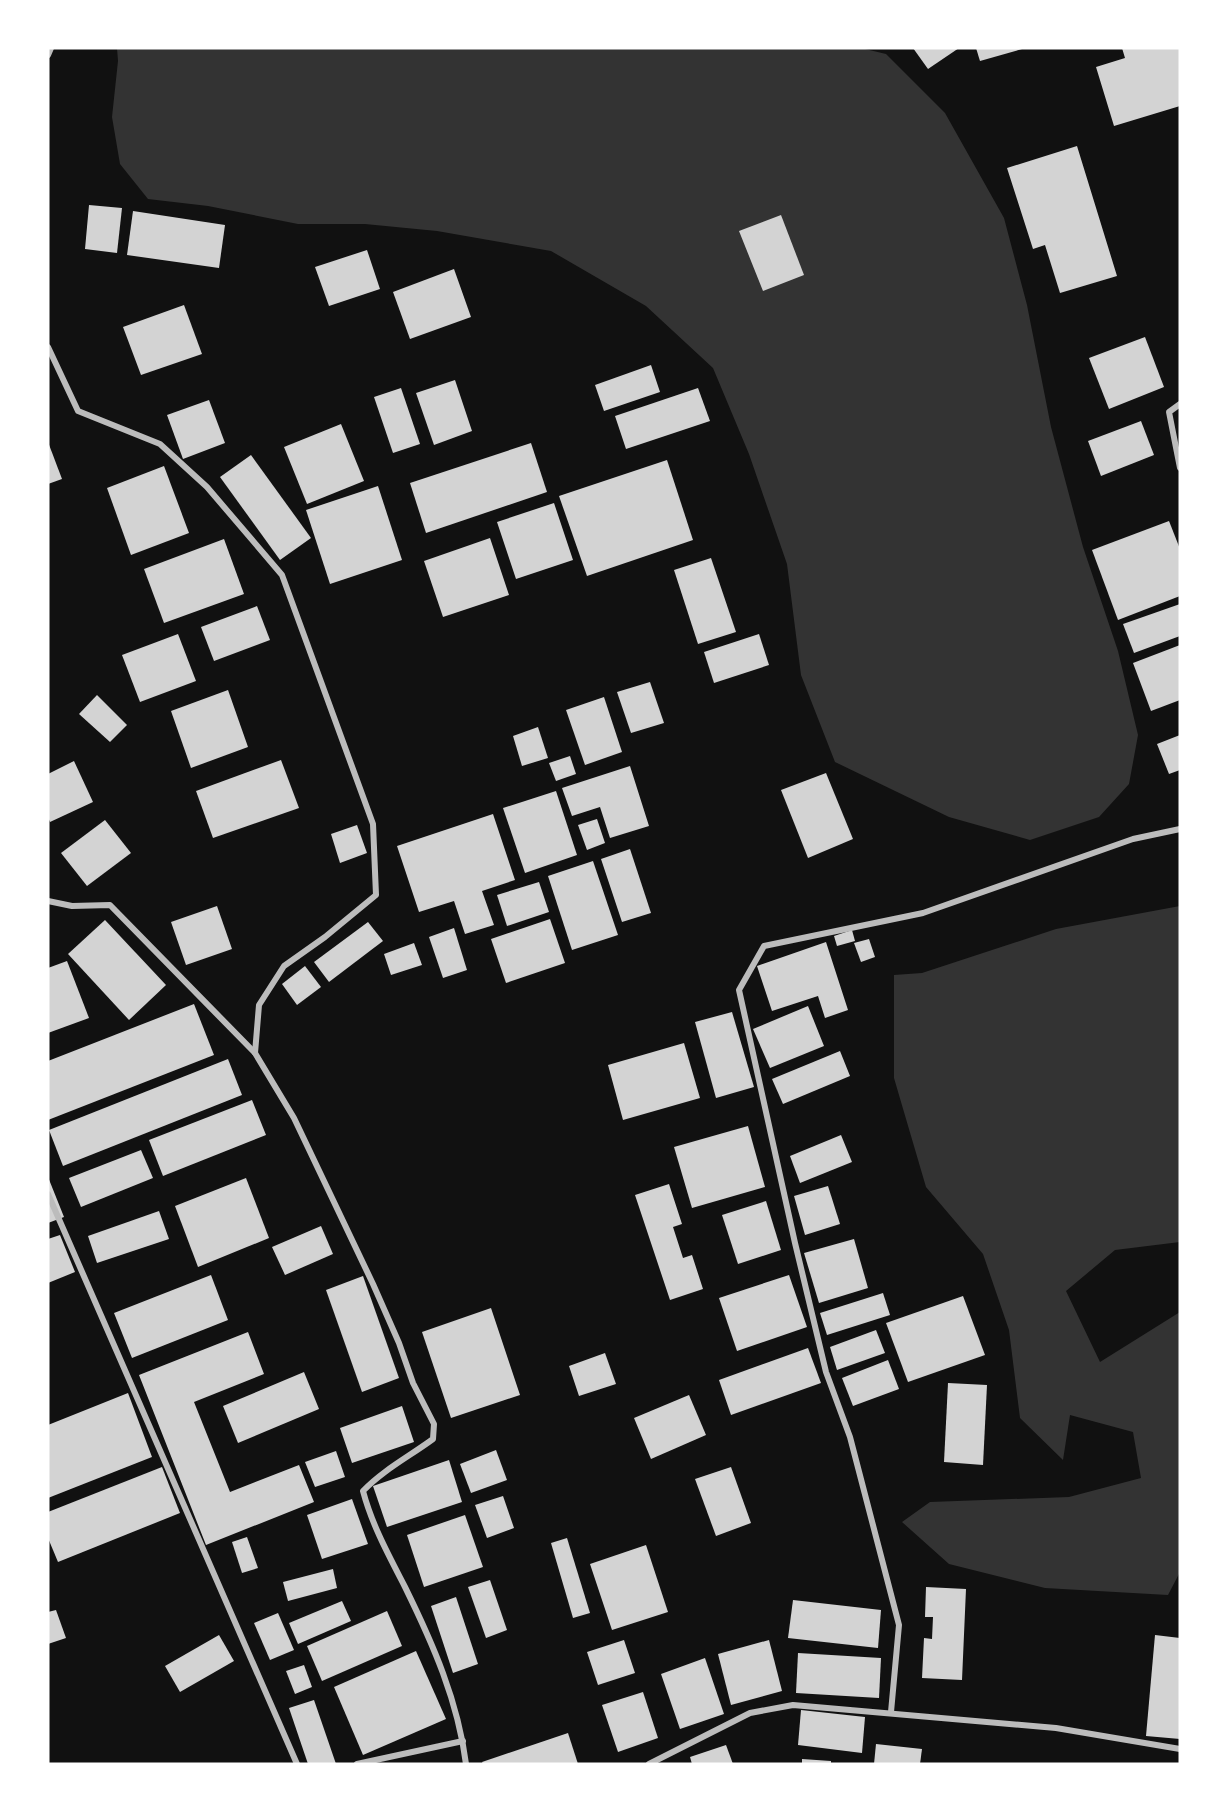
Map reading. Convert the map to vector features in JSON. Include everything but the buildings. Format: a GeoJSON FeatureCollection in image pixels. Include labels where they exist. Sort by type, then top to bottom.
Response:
{"type":"FeatureCollection","features":[{"type":"Feature","properties":{"kind":"street"},"geometry":{"type":"LineString","coordinates":[[48,55],[51,48]]}},
{"type":"Feature","properties":{"kind":"street"},"geometry":{"type":"LineString","coordinates":[[48,347],[78,411],[160,444],[207,487],[282,575],[373,824],[376,895],[325,937],[284,966],[259,1005],[255,1053]]}},
{"type":"Feature","properties":{"kind":"street"},"geometry":{"type":"LineString","coordinates":[[1180,404],[1170,412],[1180,468]]}},
{"type":"Feature","properties":{"kind":"street"},"geometry":{"type":"LineString","coordinates":[[891,1712],[899,1625],[850,1437],[826,1372],[739,990],[764,946],[923,913],[1133,839],[1180,829]]}},
{"type":"Feature","properties":{"kind":"street"},"geometry":{"type":"LineString","coordinates":[[48,902],[72,906],[110,905],[255,1053],[294,1118],[373,1284],[399,1343],[413,1383],[434,1424],[433,1439],[376,1477],[363,1491],[370,1516],[447,1681],[463,1741],[466,1764]]}},
{"type":"Feature","properties":{"kind":"street"},"geometry":{"type":"LineString","coordinates":[[48,1194],[297,1764]]}},
{"type":"Feature","properties":{"kind":"street"},"geometry":{"type":"LineString","coordinates":[[649,1764],[750,1713],[793,1705],[1056,1728],[1180,1749]]}},
{"type":"Feature","properties":{"kind":"street"},"geometry":{"type":"LineString","coordinates":[[357,1764],[463,1741]]}},
{"type":"Feature","properties":{"kind":"shaded area"},"geometry":{"type":"Polygon","coordinates":[[[117,48],[861,48],[886,54],[945,113],[1004,218],[1027,305],[1051,427],[1083,547],[1118,651],[1138,735],[1129,784],[1099,817],[1030,840],[949,817],[835,762],[801,675],[787,564],[749,454],[713,368],[646,306],[551,251],[437,231],[365,224],[298,224],[208,206],[148,199],[120,164],[112,117],[118,61],[117,48]]]}},
{"type":"Feature","properties":{"kind":"shaded area"},"geometry":{"type":"Polygon","coordinates":[[[1180,906],[1180,1242],[1115,1250],[1066,1291],[1100,1362],[1180,1312],[1180,1572],[1168,1595],[1045,1588],[949,1564],[902,1522],[930,1502],[1069,1497],[1141,1478],[1133,1432],[1070,1415],[1063,1460],[1020,1418],[1009,1330],[983,1254],[926,1187],[894,1078],[894,975],[922,973],[1056,929],[1180,906]]]}}]}
